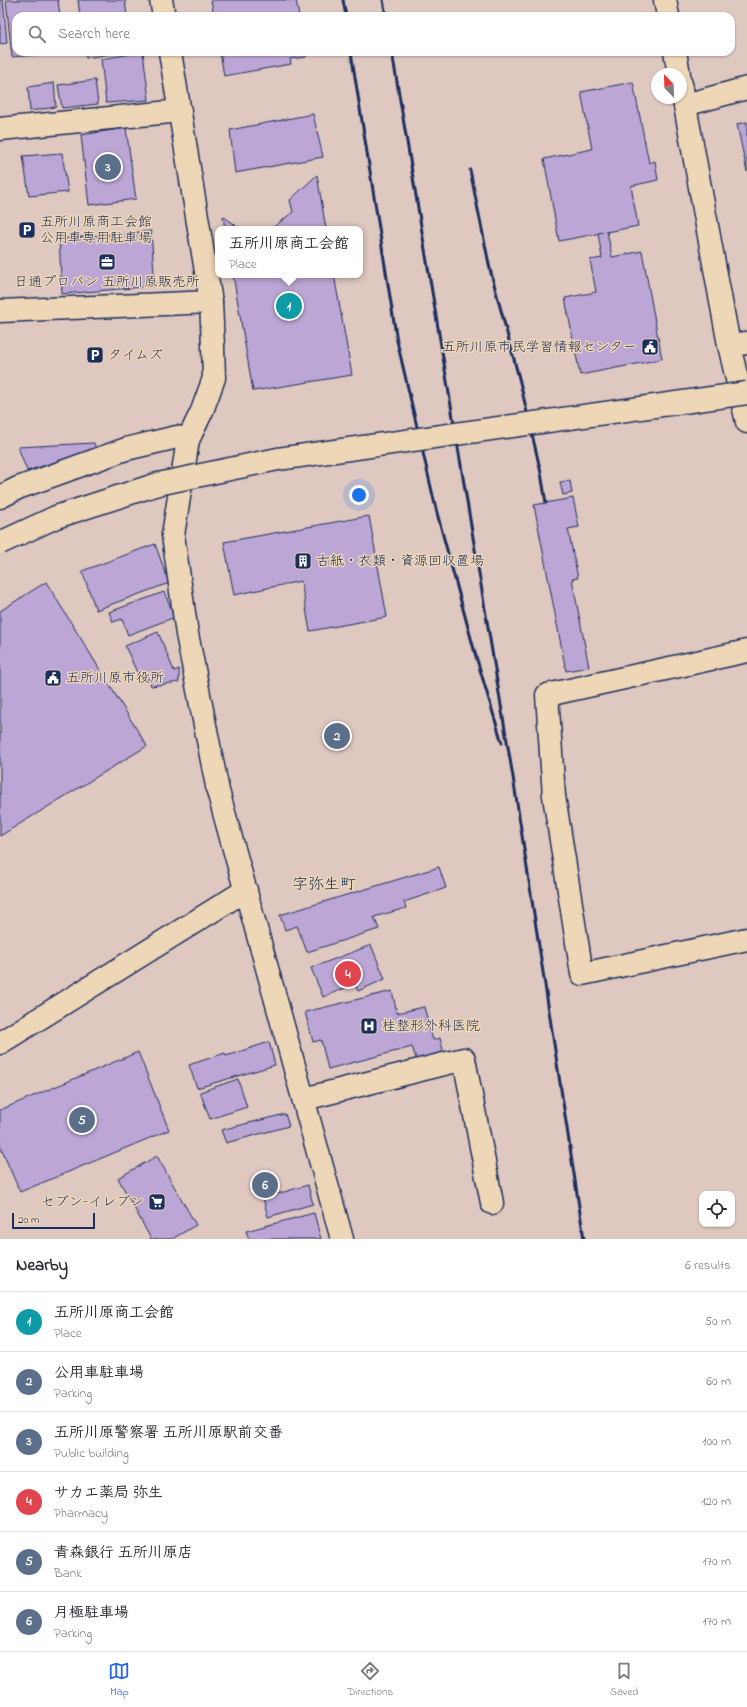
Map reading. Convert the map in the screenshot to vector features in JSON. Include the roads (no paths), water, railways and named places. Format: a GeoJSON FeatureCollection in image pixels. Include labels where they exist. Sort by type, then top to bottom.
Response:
{"type":"FeatureCollection","features":[{"type":"Feature","properties":{"kind":"street"},"geometry":{"type":"LineString","coordinates":[[161,0],[163,12]]}},
{"type":"Feature","properties":{"kind":"street"},"geometry":{"type":"LineString","coordinates":[[665,0],[667,12]]}},
{"type":"Feature","properties":{"kind":"street"},"geometry":{"type":"LineString","coordinates":[[171,56],[211,302],[214,378],[202,411],[188,440],[173,535],[187,634],[218,790],[342,1239]]}},
{"type":"Feature","properties":{"kind":"street"},"geometry":{"type":"LineString","coordinates":[[676,56],[678,68]]}},
{"type":"Feature","properties":{"kind":"street"},"geometry":{"type":"LineString","coordinates":[[687,95],[747,88]]}},
{"type":"Feature","properties":{"kind":"street"},"geometry":{"type":"LineString","coordinates":[[685,104],[738,344],[747,422]]}},
{"type":"Feature","properties":{"kind":"street"},"geometry":{"type":"LineString","coordinates":[[0,129],[180,111]]}},
{"type":"Feature","properties":{"kind":"street"},"geometry":{"type":"LineString","coordinates":[[0,311],[211,302]]}},
{"type":"Feature","properties":{"kind":"street"},"geometry":{"type":"LineString","coordinates":[[0,543],[56,517],[158,484],[271,461],[747,393]]}},
{"type":"Feature","properties":{"kind":"street"},"geometry":{"type":"LineString","coordinates":[[0,497],[18,488],[126,449],[177,437],[188,440]]}},
{"type":"Feature","properties":{"kind":"street"},"geometry":{"type":"LineString","coordinates":[[747,651],[547,695],[554,796],[582,974],[747,940]]}},
{"type":"Feature","properties":{"kind":"street"},"geometry":{"type":"LineString","coordinates":[[0,1043],[246,890]]}},
{"type":"Feature","properties":{"kind":"street"},"geometry":{"type":"LineString","coordinates":[[304,1099],[464,1059],[492,1203]]}},
{"type":"Feature","properties":{"kind":"railway"},"geometry":{"type":"LineString","coordinates":[[343,0],[345,12]]}},
{"type":"Feature","properties":{"kind":"railway"},"geometry":{"type":"LineString","coordinates":[[383,0],[385,12]]}},
{"type":"Feature","properties":{"kind":"railway"},"geometry":{"type":"LineString","coordinates":[[352,56],[397,341],[437,513],[475,653],[502,743]]}},
{"type":"Feature","properties":{"kind":"railway"},"geometry":{"type":"LineString","coordinates":[[393,56],[513,777],[584,1239]]}},
{"type":"Feature","properties":{"kind":"railway"},"geometry":{"type":"LineString","coordinates":[[470,170],[490,269],[520,382],[541,473],[546,503]]}},
{"type":"Feature","properties":{"kind":"place","name":"五所川原警察署 五所川原駅前交番"},"geometry":{"type":"Point","coordinates":[108,167]}},
{"type":"Feature","properties":{"kind":"place","name":"五所川原商工会館 公用車専用駐車場"},"geometry":{"type":"Point","coordinates":[27,230]}},
{"type":"Feature","properties":{"kind":"place","name":"日通プロパン 五所川原販売所"},"geometry":{"type":"Point","coordinates":[107,262]}},
{"type":"Feature","properties":{"kind":"place","name":"五所川原商工会館"},"geometry":{"type":"Point","coordinates":[289,306]}},
{"type":"Feature","properties":{"kind":"place","name":"五所川原市民学習情報センター"},"geometry":{"type":"Point","coordinates":[650,347]}},
{"type":"Feature","properties":{"kind":"place","name":"タイムズ"},"geometry":{"type":"Point","coordinates":[95,355]}},
{"type":"Feature","properties":{"kind":"place","name":"古紙・衣類・資源回収置場"},"geometry":{"type":"Point","coordinates":[303,561]}},
{"type":"Feature","properties":{"kind":"place","name":"五所川原市役所"},"geometry":{"type":"Point","coordinates":[53,678]}},
{"type":"Feature","properties":{"kind":"place","name":"公用車駐車場"},"geometry":{"type":"Point","coordinates":[337,736]}},
{"type":"Feature","properties":{"kind":"place","name":"サカエ薬局 弥生"},"geometry":{"type":"Point","coordinates":[348,974]}},
{"type":"Feature","properties":{"kind":"place","name":"桂整形外科医院"},"geometry":{"type":"Point","coordinates":[369,1026]}},
{"type":"Feature","properties":{"kind":"place","name":"青森銀行 五所川原店"},"geometry":{"type":"Point","coordinates":[82,1120]}},
{"type":"Feature","properties":{"kind":"place","name":"月極駐車場"},"geometry":{"type":"Point","coordinates":[265,1185]}},
{"type":"Feature","properties":{"kind":"place","name":"セブン-イレブン"},"geometry":{"type":"Point","coordinates":[157,1202]}},
{"type":"Feature","properties":{"kind":"district","name":"字弥生町"},"geometry":{"type":"Point","coordinates":[324,885]}}]}
